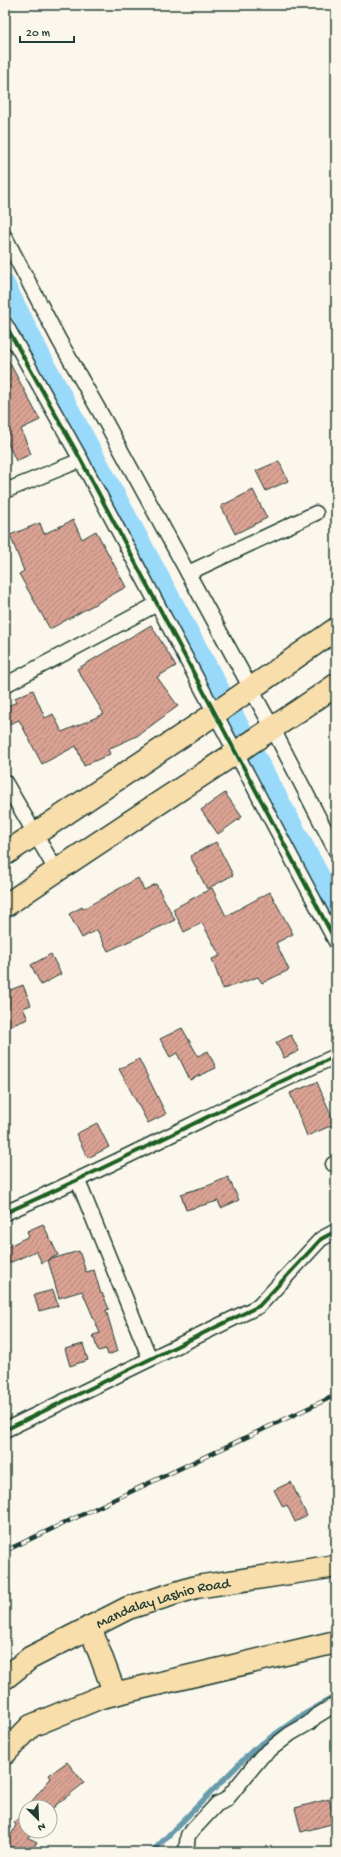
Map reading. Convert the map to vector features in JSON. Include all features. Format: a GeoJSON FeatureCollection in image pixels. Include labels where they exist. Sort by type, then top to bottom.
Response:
{"type":"FeatureCollection","features":[{"type":"Feature","properties":{"kind":"main road"},"geometry":{"type":"LineString","coordinates":[[5,854],[247,692],[336,629]]}},
{"type":"Feature","properties":{"kind":"main road"},"geometry":{"type":"LineString","coordinates":[[5,906],[56,870],[240,751],[336,685]]}},
{"type":"Feature","properties":{"kind":"main road","name":"Mandalay Lashio Road"},"geometry":{"type":"LineString","coordinates":[[5,1678],[30,1658],[128,1608],[196,1587],[336,1566]]}},
{"type":"Feature","properties":{"kind":"main road"},"geometry":{"type":"LineString","coordinates":[[90,1627],[114,1694]]}},
{"type":"Feature","properties":{"kind":"main road"},"geometry":{"type":"LineString","coordinates":[[5,1753],[31,1726],[101,1697],[336,1642]]}},
{"type":"Feature","properties":{"kind":"street"},"geometry":{"type":"LineString","coordinates":[[5,238],[59,340],[188,573],[247,692],[336,851]]}},
{"type":"Feature","properties":{"kind":"street"},"geometry":{"type":"LineString","coordinates":[[5,324],[81,460],[157,604],[220,710],[336,942]]}},
{"type":"Feature","properties":{"kind":"street"},"geometry":{"type":"LineString","coordinates":[[5,491],[81,460]]}},
{"type":"Feature","properties":{"kind":"street"},"geometry":{"type":"LineString","coordinates":[[188,573],[316,513]]}},
{"type":"Feature","properties":{"kind":"street"},"geometry":{"type":"LineString","coordinates":[[5,685],[157,604]]}},
{"type":"Feature","properties":{"kind":"street"},"geometry":{"type":"LineString","coordinates":[[5,782],[56,870]]}},
{"type":"Feature","properties":{"kind":"street"},"geometry":{"type":"LineString","coordinates":[[5,1213],[78,1181],[249,1096],[336,1056]]}},
{"type":"Feature","properties":{"kind":"street"},"geometry":{"type":"LineString","coordinates":[[78,1181],[150,1359]]}},
{"type":"Feature","properties":{"kind":"street"},"geometry":{"type":"LineString","coordinates":[[5,1430],[259,1306],[321,1239],[336,1231]]}},
{"type":"Feature","properties":{"kind":"street"},"geometry":{"type":"LineString","coordinates":[[186,1852],[188,1835],[217,1804],[226,1800],[262,1756],[290,1734],[336,1704]]}},
{"type":"Feature","properties":{"kind":"building"},"geometry":{"type":"Polygon","coordinates":[[[5,354],[40,420],[21,429],[31,454],[16,461],[5,437],[5,354]]]}},
{"type":"Feature","properties":{"kind":"building"},"geometry":{"type":"Polygon","coordinates":[[[279,461],[288,481],[266,491],[256,471],[279,461]]]}},
{"type":"Feature","properties":{"kind":"building"},"geometry":{"type":"Polygon","coordinates":[[[253,490],[267,518],[235,534],[221,506],[253,490]]]}},
{"type":"Feature","properties":{"kind":"building"},"geometry":{"type":"Polygon","coordinates":[[[73,520],[82,539],[96,531],[126,587],[50,629],[19,574],[24,571],[10,535],[40,523],[44,534],[73,520]]]}},
{"type":"Feature","properties":{"kind":"building"},"geometry":{"type":"Polygon","coordinates":[[[151,625],[176,666],[157,677],[178,706],[137,736],[108,749],[110,754],[84,766],[76,746],[42,764],[19,720],[5,726],[5,707],[17,702],[15,698],[33,690],[45,718],[53,714],[62,732],[104,714],[77,669],[151,625]]]}},
{"type":"Feature","properties":{"kind":"building"},"geometry":{"type":"Polygon","coordinates":[[[225,793],[242,817],[218,834],[201,810],[225,793]]]}},
{"type":"Feature","properties":{"kind":"building"},"geometry":{"type":"Polygon","coordinates":[[[216,842],[233,875],[207,889],[190,856],[216,842]]]}},
{"type":"Feature","properties":{"kind":"building"},"geometry":{"type":"Polygon","coordinates":[[[138,878],[144,890],[156,884],[175,920],[108,951],[97,930],[82,938],[69,914],[82,907],[83,909],[138,878]]]}},
{"type":"Feature","properties":{"kind":"building"},"geometry":{"type":"Polygon","coordinates":[[[212,888],[226,916],[270,892],[293,934],[276,943],[289,970],[262,983],[258,977],[223,989],[212,959],[220,956],[202,923],[184,932],[173,909],[212,888]]]}},
{"type":"Feature","properties":{"kind":"building"},"geometry":{"type":"Polygon","coordinates":[[[51,954],[61,974],[41,985],[31,965],[51,954]]]}},
{"type":"Feature","properties":{"kind":"building"},"geometry":{"type":"Polygon","coordinates":[[[23,985],[31,1005],[23,1008],[28,1019],[8,1027],[5,1019],[5,992],[23,985]]]}},
{"type":"Feature","properties":{"kind":"building"},"geometry":{"type":"Polygon","coordinates":[[[182,1028],[198,1056],[208,1051],[216,1068],[190,1080],[177,1053],[170,1057],[160,1039],[182,1028]]]}},
{"type":"Feature","properties":{"kind":"building"},"geometry":{"type":"Polygon","coordinates":[[[291,1035],[299,1051],[284,1058],[276,1043],[291,1035]]]}},
{"type":"Feature","properties":{"kind":"building"},"geometry":{"type":"Polygon","coordinates":[[[139,1059],[166,1114],[148,1123],[119,1069],[139,1059]]]}},
{"type":"Feature","properties":{"kind":"building"},"geometry":{"type":"Polygon","coordinates":[[[317,1082],[335,1124],[307,1136],[290,1093],[317,1082]]]}},
{"type":"Feature","properties":{"kind":"building"},"geometry":{"type":"Polygon","coordinates":[[[97,1123],[109,1147],[88,1158],[76,1134],[97,1123]]]}},
{"type":"Feature","properties":{"kind":"building"},"geometry":{"type":"Polygon","coordinates":[[[228,1177],[239,1200],[221,1208],[218,1201],[186,1210],[181,1194],[210,1185],[228,1177]]]}},
{"type":"Feature","properties":{"kind":"building"},"geometry":{"type":"Polygon","coordinates":[[[43,1224],[58,1255],[42,1263],[36,1251],[5,1265],[5,1248],[29,1236],[27,1231],[43,1224]]]}},
{"type":"Feature","properties":{"kind":"building"},"geometry":{"type":"Polygon","coordinates":[[[79,1251],[86,1272],[94,1270],[101,1294],[102,1293],[109,1309],[106,1310],[118,1351],[108,1355],[106,1349],[98,1351],[93,1335],[100,1333],[82,1291],[59,1298],[48,1260],[79,1251]]]}},
{"type":"Feature","properties":{"kind":"building"},"geometry":{"type":"Polygon","coordinates":[[[53,1290],[58,1306],[39,1311],[34,1295],[53,1290]]]}},
{"type":"Feature","properties":{"kind":"building"},"geometry":{"type":"Polygon","coordinates":[[[83,1344],[88,1360],[70,1366],[65,1349],[83,1344]]]}},
{"type":"Feature","properties":{"kind":"building"},"geometry":{"type":"Polygon","coordinates":[[[291,1482],[307,1516],[295,1522],[287,1505],[283,1507],[274,1490],[291,1482]]]}},
{"type":"Feature","properties":{"kind":"building"},"geometry":{"type":"Polygon","coordinates":[[[67,1762],[84,1783],[58,1803],[58,1799],[34,1799],[51,1778],[49,1775],[67,1762]]]}},
{"type":"Feature","properties":{"kind":"building"},"geometry":{"type":"Polygon","coordinates":[[[329,1799],[335,1823],[301,1832],[295,1808],[329,1799]]]}},
{"type":"Feature","properties":{"kind":"building"},"geometry":{"type":"Polygon","coordinates":[[[18,1818],[18,1839],[31,1839],[37,1842],[31,1852],[5,1852],[5,1847],[16,1825],[14,1823],[18,1818]]]}},
{"type":"Feature","properties":{"kind":"waterway"},"geometry":{"type":"LineString","coordinates":[[5,283],[44,361],[336,905]]}},
{"type":"Feature","properties":{"kind":"waterway"},"geometry":{"type":"LineString","coordinates":[[152,1852],[253,1750],[298,1718],[336,1696]]}},
{"type":"Feature","properties":{"kind":"railway"},"geometry":{"type":"LineString","coordinates":[[5,1551],[336,1395]]}},
{"type":"Feature","properties":{"kind":"cycle path"},"geometry":{"type":"LineString","coordinates":[[5,324],[81,460],[336,942]]}},
{"type":"Feature","properties":{"kind":"cycle path"},"geometry":{"type":"LineString","coordinates":[[5,1213],[88,1175],[336,1056]]}},
{"type":"Feature","properties":{"kind":"cycle path"},"geometry":{"type":"LineString","coordinates":[[5,1430],[259,1306],[321,1239],[336,1231]]}}]}
